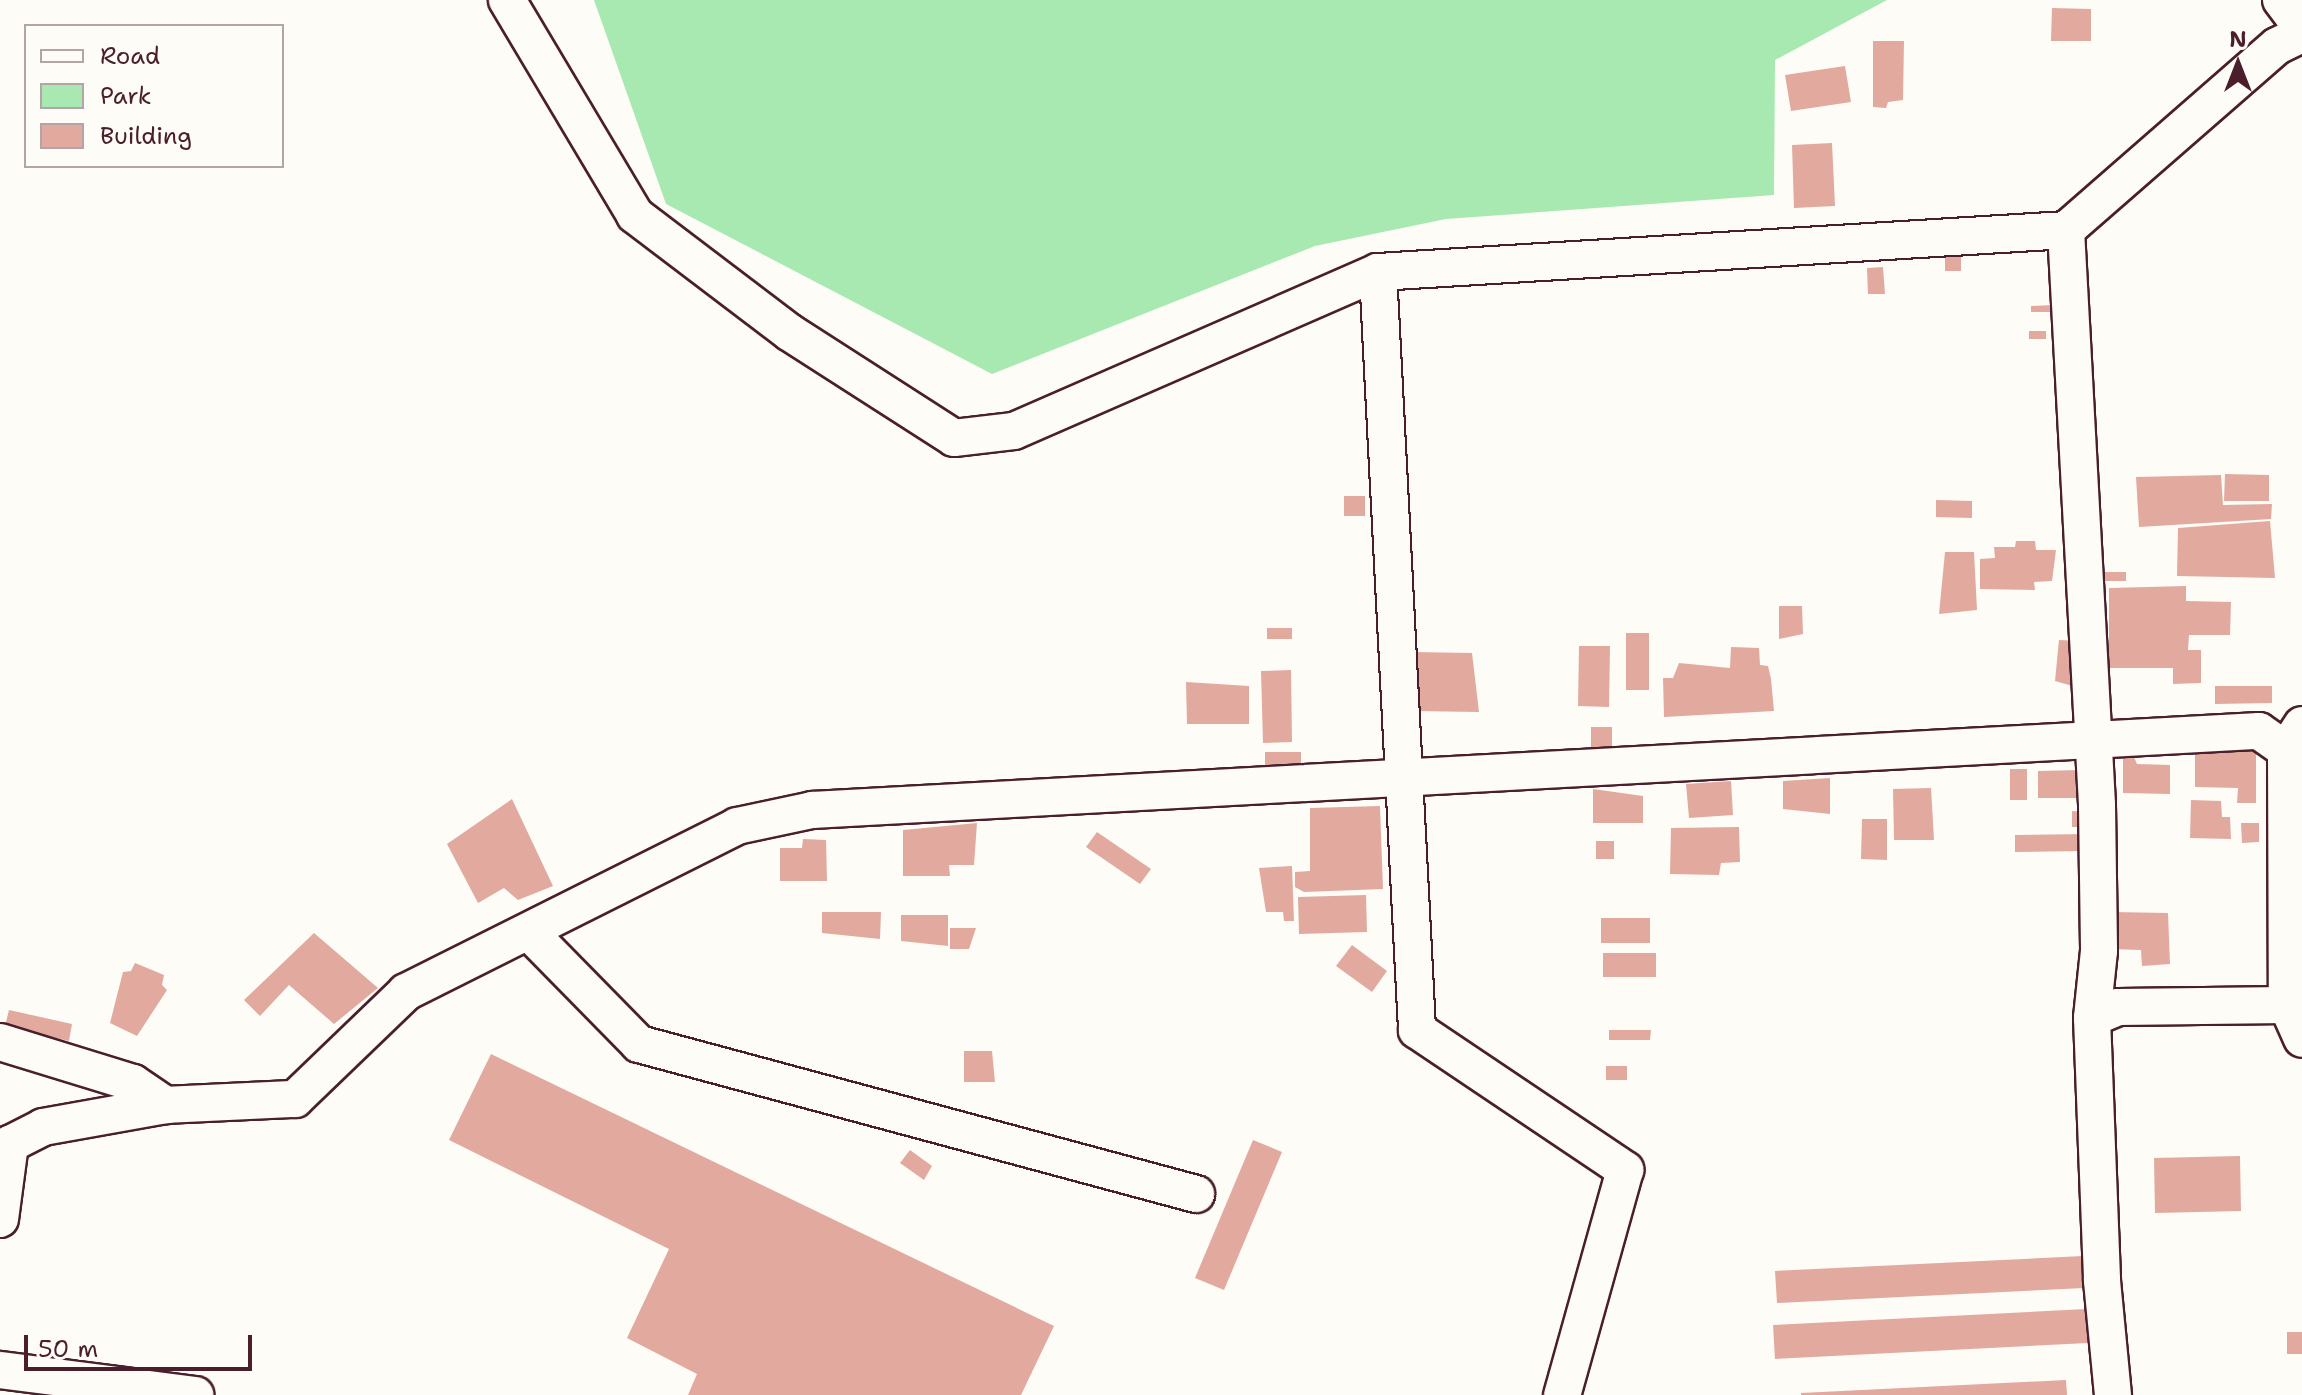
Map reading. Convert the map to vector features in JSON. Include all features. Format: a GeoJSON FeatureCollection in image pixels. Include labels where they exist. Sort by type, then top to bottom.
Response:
{"type":"FeatureCollection","features":[{"type":"Feature","properties":{"kind":"street"},"geometry":{"type":"LineString","coordinates":[[507,0],[635,215],[789,332],[954,438],[1014,431],[1378,272],[2066,230],[2277,46],[2302,34]]}},
{"type":"Feature","properties":{"kind":"street"},"geometry":{"type":"LineString","coordinates":[[2281,0],[2302,28]]}},
{"type":"Feature","properties":{"kind":"street"},"geometry":{"type":"LineString","coordinates":[[2066,230],[2094,740],[2099,951],[2092,1018],[2102,1281],[2113,1395]]}},
{"type":"Feature","properties":{"kind":"street"},"geometry":{"type":"LineString","coordinates":[[1378,272],[1417,1030],[1625,1170],[1562,1395]]}},
{"type":"Feature","properties":{"kind":"street"},"geometry":{"type":"LineString","coordinates":[[0,1219],[10,1144],[43,1127],[166,1105],[295,1099],[406,992],[737,826],[812,810],[2259,731],[2294,737],[2287,1005],[2302,1039]]}},
{"type":"Feature","properties":{"kind":"street"},"geometry":{"type":"LineString","coordinates":[[529,932],[639,1044],[1196,1194]]}},
{"type":"Feature","properties":{"kind":"street"},"geometry":{"type":"LineString","coordinates":[[2092,1018],[2118,1007],[2287,1005]]}},
{"type":"Feature","properties":{"kind":"street"},"geometry":{"type":"LineString","coordinates":[[0,1042],[133,1083],[166,1105]]}},
{"type":"Feature","properties":{"kind":"street"},"geometry":{"type":"LineString","coordinates":[[0,1370],[195,1395]]}},
{"type":"Feature","properties":{"kind":"green space"},"geometry":{"type":"Polygon","coordinates":[[[594,0],[1887,0],[1775,60],[1774,195],[1446,219],[1315,246],[992,374],[666,204],[594,0]]]}},
{"type":"Feature","properties":{"kind":"building"},"geometry":{"type":"Polygon","coordinates":[[[2052,8],[2091,9],[2091,41],[2051,41],[2052,8]]]}},
{"type":"Feature","properties":{"kind":"building"},"geometry":{"type":"Polygon","coordinates":[[[1873,41],[1904,41],[1903,100],[1888,102],[1886,108],[1873,107],[1873,41]]]}},
{"type":"Feature","properties":{"kind":"building"},"geometry":{"type":"Polygon","coordinates":[[[1845,66],[1851,102],[1791,111],[1785,75],[1845,66]]]}},
{"type":"Feature","properties":{"kind":"building"},"geometry":{"type":"Polygon","coordinates":[[[1832,143],[1835,206],[1794,208],[1792,145],[1832,143]]]}},
{"type":"Feature","properties":{"kind":"building"},"geometry":{"type":"Polygon","coordinates":[[[1945,254],[1961,254],[1961,271],[1945,271],[1945,254]]]}},
{"type":"Feature","properties":{"kind":"building"},"geometry":{"type":"Polygon","coordinates":[[[1883,267],[1885,294],[1868,294],[1867,268],[1883,267]]]}},
{"type":"Feature","properties":{"kind":"building"},"geometry":{"type":"Polygon","coordinates":[[[2053,305],[2053,312],[2031,312],[2031,306],[2053,305]]]}},
{"type":"Feature","properties":{"kind":"building"},"geometry":{"type":"Polygon","coordinates":[[[2029,331],[2046,331],[2046,339],[2029,339],[2029,331]]]}},
{"type":"Feature","properties":{"kind":"building"},"geometry":{"type":"Polygon","coordinates":[[[2225,474],[2269,475],[2269,501],[2224,501],[2225,474]]]}},
{"type":"Feature","properties":{"kind":"building"},"geometry":{"type":"Polygon","coordinates":[[[2221,475],[2223,505],[2272,504],[2271,519],[2139,527],[2136,477],[2221,475]]]}},
{"type":"Feature","properties":{"kind":"building"},"geometry":{"type":"Polygon","coordinates":[[[1344,496],[1365,496],[1365,516],[1344,516],[1344,496]]]}},
{"type":"Feature","properties":{"kind":"building"},"geometry":{"type":"Polygon","coordinates":[[[1936,500],[1972,501],[1972,518],[1936,517],[1936,500]]]}},
{"type":"Feature","properties":{"kind":"building"},"geometry":{"type":"Polygon","coordinates":[[[2270,521],[2275,578],[2177,576],[2178,528],[2270,521]]]}},
{"type":"Feature","properties":{"kind":"building"},"geometry":{"type":"Polygon","coordinates":[[[2016,541],[2035,541],[2036,550],[2056,550],[2052,581],[2034,582],[2035,590],[1980,589],[1980,559],[1995,558],[1994,547],[2015,547],[2016,541]]]}},
{"type":"Feature","properties":{"kind":"building"},"geometry":{"type":"Polygon","coordinates":[[[1945,552],[1974,552],[1977,610],[1939,614],[1945,552]]]}},
{"type":"Feature","properties":{"kind":"building"},"geometry":{"type":"Polygon","coordinates":[[[2100,572],[2126,572],[2126,581],[2100,581],[2100,572]]]}},
{"type":"Feature","properties":{"kind":"building"},"geometry":{"type":"Polygon","coordinates":[[[2186,586],[2186,601],[2231,602],[2230,635],[2189,635],[2188,650],[2201,650],[2201,683],[2173,684],[2173,668],[2109,668],[2109,588],[2186,586]]]}},
{"type":"Feature","properties":{"kind":"building"},"geometry":{"type":"Polygon","coordinates":[[[1779,606],[1802,606],[1803,634],[1779,639],[1779,606]]]}},
{"type":"Feature","properties":{"kind":"building"},"geometry":{"type":"Polygon","coordinates":[[[1267,628],[1292,628],[1292,639],[1267,639],[1267,628]]]}},
{"type":"Feature","properties":{"kind":"building"},"geometry":{"type":"Polygon","coordinates":[[[1626,633],[1649,633],[1649,690],[1626,690],[1626,633]]]}},
{"type":"Feature","properties":{"kind":"building"},"geometry":{"type":"Polygon","coordinates":[[[2059,640],[2078,641],[2076,687],[2055,681],[2059,640]]]}},
{"type":"Feature","properties":{"kind":"building"},"geometry":{"type":"Polygon","coordinates":[[[1579,646],[1610,646],[1609,707],[1578,706],[1579,646]]]}},
{"type":"Feature","properties":{"kind":"building"},"geometry":{"type":"Polygon","coordinates":[[[1731,647],[1759,648],[1760,665],[1768,666],[1774,711],[1664,717],[1663,678],[1673,678],[1679,663],[1730,668],[1731,647]]]}},
{"type":"Feature","properties":{"kind":"building"},"geometry":{"type":"Polygon","coordinates":[[[1414,652],[1472,653],[1479,712],[1414,711],[1414,652]]]}},
{"type":"Feature","properties":{"kind":"building"},"geometry":{"type":"Polygon","coordinates":[[[1291,670],[1292,742],[1263,743],[1261,671],[1291,670]]]}},
{"type":"Feature","properties":{"kind":"building"},"geometry":{"type":"Polygon","coordinates":[[[1186,682],[1249,686],[1249,724],[1187,724],[1186,682]]]}},
{"type":"Feature","properties":{"kind":"building"},"geometry":{"type":"Polygon","coordinates":[[[2215,686],[2272,686],[2272,703],[2215,704],[2215,686]]]}},
{"type":"Feature","properties":{"kind":"building"},"geometry":{"type":"Polygon","coordinates":[[[1591,727],[1612,727],[1612,747],[1591,747],[1591,727]]]}},
{"type":"Feature","properties":{"kind":"building"},"geometry":{"type":"Polygon","coordinates":[[[2243,745],[2256,750],[2256,803],[2237,803],[2238,788],[2195,787],[2195,749],[2243,745]]]}},
{"type":"Feature","properties":{"kind":"building"},"geometry":{"type":"Polygon","coordinates":[[[1265,752],[1301,752],[1301,766],[1265,766],[1265,752]]]}},
{"type":"Feature","properties":{"kind":"building"},"geometry":{"type":"Polygon","coordinates":[[[2134,757],[2137,764],[2170,765],[2170,794],[2123,793],[2123,758],[2134,757]]]}},
{"type":"Feature","properties":{"kind":"building"},"geometry":{"type":"Polygon","coordinates":[[[2010,769],[2027,769],[2027,800],[2010,800],[2010,769]]]}},
{"type":"Feature","properties":{"kind":"building"},"geometry":{"type":"Polygon","coordinates":[[[2081,770],[2082,798],[2038,798],[2038,771],[2081,770]]]}},
{"type":"Feature","properties":{"kind":"building"},"geometry":{"type":"Polygon","coordinates":[[[1830,778],[1830,814],[1783,809],[1783,781],[1830,778]]]}},
{"type":"Feature","properties":{"kind":"building"},"geometry":{"type":"Polygon","coordinates":[[[1731,781],[1733,815],[1689,818],[1686,784],[1731,781]]]}},
{"type":"Feature","properties":{"kind":"building"},"geometry":{"type":"Polygon","coordinates":[[[1931,788],[1934,840],[1894,840],[1893,789],[1931,788]]]}},
{"type":"Feature","properties":{"kind":"building"},"geometry":{"type":"Polygon","coordinates":[[[1593,789],[1643,796],[1643,823],[1593,823],[1593,789]]]}},
{"type":"Feature","properties":{"kind":"building"},"geometry":{"type":"Polygon","coordinates":[[[512,799],[553,886],[518,900],[504,888],[478,903],[447,844],[512,799]]]}},
{"type":"Feature","properties":{"kind":"building"},"geometry":{"type":"Polygon","coordinates":[[[2191,800],[2221,801],[2222,817],[2230,817],[2231,839],[2190,838],[2191,800]]]}},
{"type":"Feature","properties":{"kind":"building"},"geometry":{"type":"Polygon","coordinates":[[[1380,806],[1383,889],[1304,892],[1295,887],[1295,872],[1310,871],[1310,808],[1380,806]]]}},
{"type":"Feature","properties":{"kind":"building"},"geometry":{"type":"Polygon","coordinates":[[[2072,811],[2087,812],[2086,827],[2072,827],[2072,811]]]}},
{"type":"Feature","properties":{"kind":"building"},"geometry":{"type":"Polygon","coordinates":[[[1862,819],[1887,819],[1887,860],[1861,859],[1862,819]]]}},
{"type":"Feature","properties":{"kind":"building"},"geometry":{"type":"Polygon","coordinates":[[[977,823],[974,865],[949,865],[950,876],[903,876],[903,830],[977,823]]]}},
{"type":"Feature","properties":{"kind":"building"},"geometry":{"type":"Polygon","coordinates":[[[2241,823],[2259,823],[2259,842],[2242,843],[2241,823]]]}},
{"type":"Feature","properties":{"kind":"building"},"geometry":{"type":"Polygon","coordinates":[[[1739,827],[1740,862],[1721,863],[1719,875],[1670,874],[1671,828],[1739,827]]]}},
{"type":"Feature","properties":{"kind":"building"},"geometry":{"type":"Polygon","coordinates":[[[1097,832],[1151,869],[1140,884],[1086,847],[1097,832]]]}},
{"type":"Feature","properties":{"kind":"building"},"geometry":{"type":"Polygon","coordinates":[[[2085,834],[2085,851],[2015,852],[2015,835],[2085,834]]]}},
{"type":"Feature","properties":{"kind":"building"},"geometry":{"type":"Polygon","coordinates":[[[803,839],[826,840],[827,881],[780,881],[780,848],[802,848],[803,839]]]}},
{"type":"Feature","properties":{"kind":"building"},"geometry":{"type":"Polygon","coordinates":[[[1596,841],[1614,841],[1614,859],[1596,859],[1596,841]]]}},
{"type":"Feature","properties":{"kind":"building"},"geometry":{"type":"Polygon","coordinates":[[[1292,866],[1294,921],[1284,921],[1283,912],[1266,912],[1259,868],[1292,866]]]}},
{"type":"Feature","properties":{"kind":"building"},"geometry":{"type":"Polygon","coordinates":[[[1366,895],[1367,932],[1299,934],[1298,897],[1366,895]]]}},
{"type":"Feature","properties":{"kind":"building"},"geometry":{"type":"Polygon","coordinates":[[[822,912],[881,912],[880,939],[822,933],[822,912]]]}},
{"type":"Feature","properties":{"kind":"building"},"geometry":{"type":"Polygon","coordinates":[[[2112,912],[2168,913],[2170,964],[2142,966],[2141,950],[2111,949],[2112,912]]]}},
{"type":"Feature","properties":{"kind":"building"},"geometry":{"type":"Polygon","coordinates":[[[901,915],[948,915],[948,946],[901,941],[901,915]]]}},
{"type":"Feature","properties":{"kind":"building"},"geometry":{"type":"Polygon","coordinates":[[[1601,918],[1650,918],[1650,943],[1601,943],[1601,918]]]}},
{"type":"Feature","properties":{"kind":"building"},"geometry":{"type":"Polygon","coordinates":[[[950,928],[976,928],[969,949],[950,949],[950,928]]]}},
{"type":"Feature","properties":{"kind":"building"},"geometry":{"type":"Polygon","coordinates":[[[314,933],[378,988],[334,1024],[289,985],[260,1016],[244,1000],[314,933]]]}},
{"type":"Feature","properties":{"kind":"building"},"geometry":{"type":"Polygon","coordinates":[[[1352,945],[1387,971],[1372,992],[1336,966],[1352,945]]]}},
{"type":"Feature","properties":{"kind":"building"},"geometry":{"type":"Polygon","coordinates":[[[1603,953],[1656,953],[1656,977],[1603,977],[1603,953]]]}},
{"type":"Feature","properties":{"kind":"building"},"geometry":{"type":"Polygon","coordinates":[[[135,963],[164,975],[162,985],[167,990],[137,1036],[110,1023],[123,972],[131,971],[135,963]]]}},
{"type":"Feature","properties":{"kind":"building"},"geometry":{"type":"Polygon","coordinates":[[[9,1010],[72,1024],[69,1041],[5,1026],[9,1010]]]}},
{"type":"Feature","properties":{"kind":"building"},"geometry":{"type":"Polygon","coordinates":[[[1609,1030],[1651,1030],[1650,1040],[1609,1040],[1609,1030]]]}},
{"type":"Feature","properties":{"kind":"building"},"geometry":{"type":"Polygon","coordinates":[[[964,1051],[992,1051],[995,1082],[964,1082],[964,1051]]]}},
{"type":"Feature","properties":{"kind":"building"},"geometry":{"type":"Polygon","coordinates":[[[491,1054],[1054,1326],[1021,1395],[688,1395],[697,1374],[627,1338],[669,1249],[449,1140],[491,1054]]]}},
{"type":"Feature","properties":{"kind":"building"},"geometry":{"type":"Polygon","coordinates":[[[1606,1066],[1627,1066],[1627,1080],[1606,1080],[1606,1066]]]}},
{"type":"Feature","properties":{"kind":"building"},"geometry":{"type":"Polygon","coordinates":[[[1253,1140],[1282,1152],[1224,1290],[1195,1278],[1253,1140]]]}},
{"type":"Feature","properties":{"kind":"building"},"geometry":{"type":"Polygon","coordinates":[[[910,1150],[932,1166],[924,1180],[900,1163],[910,1150]]]}},
{"type":"Feature","properties":{"kind":"building"},"geometry":{"type":"Polygon","coordinates":[[[2240,1156],[2241,1211],[2155,1213],[2154,1158],[2240,1156]]]}},
{"type":"Feature","properties":{"kind":"building"},"geometry":{"type":"Polygon","coordinates":[[[2083,1256],[2084,1288],[1777,1303],[1775,1271],[2083,1256]]]}},
{"type":"Feature","properties":{"kind":"building"},"geometry":{"type":"Polygon","coordinates":[[[2086,1309],[2088,1343],[1775,1359],[1773,1325],[2086,1309]]]}},
{"type":"Feature","properties":{"kind":"building"},"geometry":{"type":"Polygon","coordinates":[[[2287,1332],[2302,1332],[2302,1354],[2287,1354],[2287,1332]]]}},
{"type":"Feature","properties":{"kind":"building"},"geometry":{"type":"Polygon","coordinates":[[[2066,1380],[2067,1395],[1801,1395],[1801,1393],[2066,1380]]]}}]}
